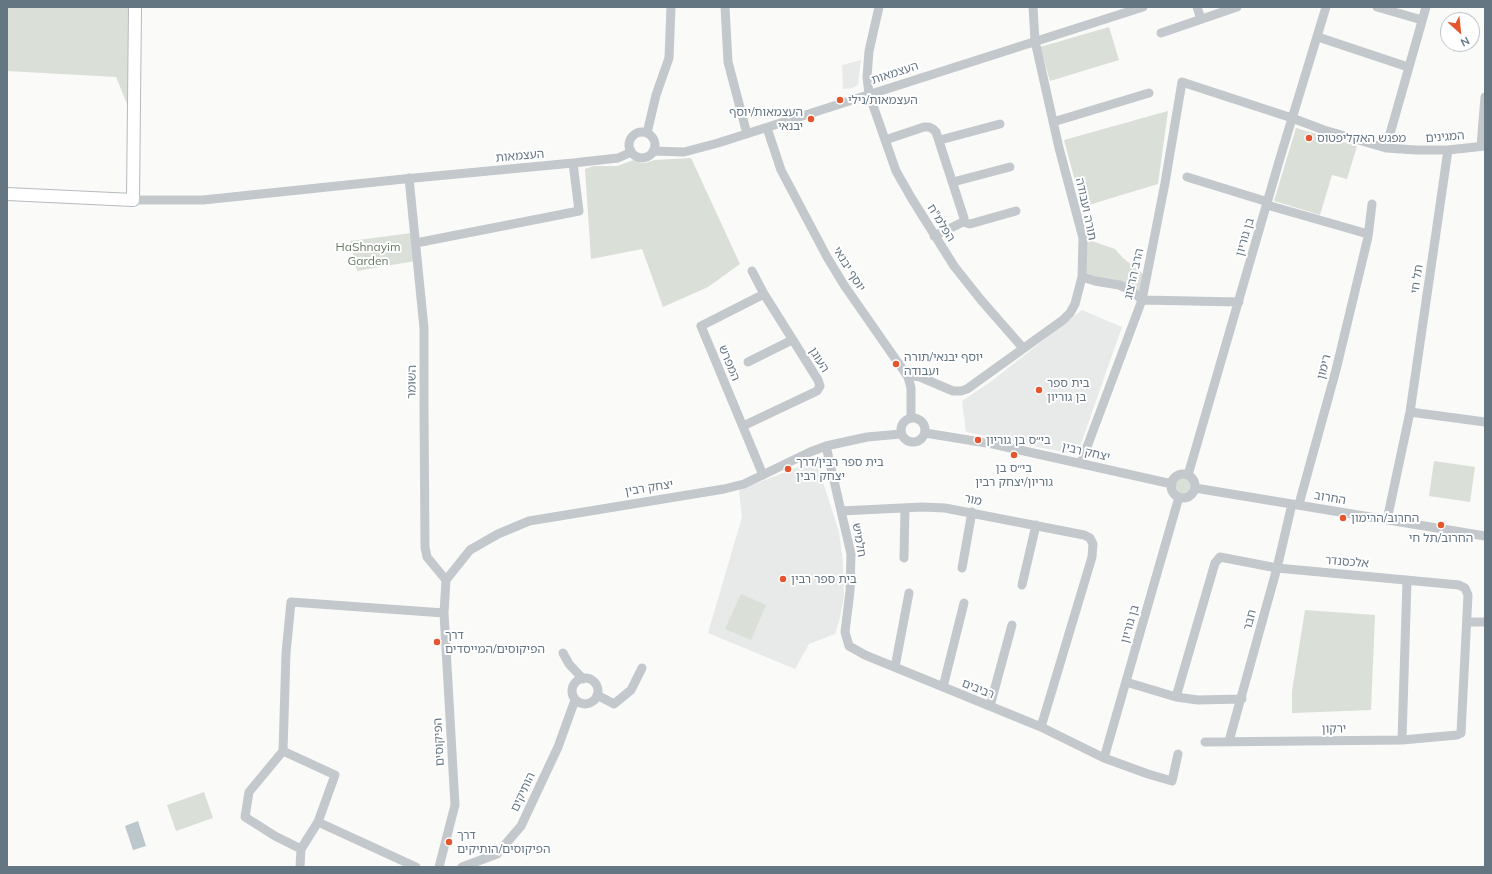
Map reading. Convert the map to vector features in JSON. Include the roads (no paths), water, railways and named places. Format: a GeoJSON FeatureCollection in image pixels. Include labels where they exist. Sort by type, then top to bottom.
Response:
{"type":"FeatureCollection","features":[{"type":"Feature","properties":{"kind":"main road"},"geometry":{"type":"LineString","coordinates":[[7,194],[133,200],[135,7]]}},
{"type":"Feature","properties":{"kind":"street"},"geometry":{"type":"LineString","coordinates":[[647,133],[656,95],[669,58],[671,7]]}},
{"type":"Feature","properties":{"kind":"street"},"geometry":{"type":"LineString","coordinates":[[725,7],[728,62],[747,134]]}},
{"type":"Feature","properties":{"kind":"street","name":"הפלמ\"ח"},"geometry":{"type":"LineString","coordinates":[[879,7],[869,51],[867,77],[869,94],[896,171],[934,236],[954,266],[981,300],[1023,348]]}},
{"type":"Feature","properties":{"kind":"street","name":"תורה ועבודה"},"geometry":{"type":"LineString","coordinates":[[908,377],[920,377],[953,391],[967,389],[1063,320],[1070,313],[1075,304],[1082,277],[1082,238],[1053,122],[1035,41],[1033,7]]}},
{"type":"Feature","properties":{"kind":"street","name":"העצמאות"},"geometry":{"type":"LineString","coordinates":[[653,151],[692,151],[1143,7]]}},
{"type":"Feature","properties":{"kind":"street"},"geometry":{"type":"LineString","coordinates":[[1197,7],[1201,19]]}},
{"type":"Feature","properties":{"kind":"street"},"geometry":{"type":"LineString","coordinates":[[1161,33],[1236,7]]}},
{"type":"Feature","properties":{"kind":"street","name":"בן גוריון"},"geometry":{"type":"LineString","coordinates":[[1188,475],[1292,118],[1326,7]]}},
{"type":"Feature","properties":{"kind":"street"},"geometry":{"type":"LineString","coordinates":[[1377,7],[1422,20]]}},
{"type":"Feature","properties":{"kind":"street"},"geometry":{"type":"LineString","coordinates":[[1386,148],[1426,7]]}},
{"type":"Feature","properties":{"kind":"street"},"geometry":{"type":"LineString","coordinates":[[1318,37],[1408,67]]}},
{"type":"Feature","properties":{"kind":"street","name":"המגינים"},"geometry":{"type":"LineString","coordinates":[[1182,82],[1324,130],[1386,148],[1448,150],[1483,146]]}},
{"type":"Feature","properties":{"kind":"street","name":"הרב הרצוג"},"geometry":{"type":"LineString","coordinates":[[1081,463],[1142,300],[1165,182],[1182,82]]}},
{"type":"Feature","properties":{"kind":"street"},"geometry":{"type":"LineString","coordinates":[[1053,122],[1149,93]]}},
{"type":"Feature","properties":{"kind":"street"},"geometry":{"type":"LineString","coordinates":[[1483,146],[1485,97]]}},
{"type":"Feature","properties":{"kind":"street"},"geometry":{"type":"LineString","coordinates":[[940,140],[1000,124]]}},
{"type":"Feature","properties":{"kind":"street"},"geometry":{"type":"LineString","coordinates":[[885,140],[924,127],[929,127],[936,132],[940,140],[964,218],[963,222]]}},
{"type":"Feature","properties":{"kind":"street","name":"יוסף יבנאי"},"geometry":{"type":"LineString","coordinates":[[767,128],[781,170],[824,250],[844,285],[908,377],[911,418]]}},
{"type":"Feature","properties":{"kind":"street"},"geometry":{"type":"LineString","coordinates":[[639,133],[647,133],[653,139],[653,151],[648,156],[640,158],[631,151],[629,143],[633,136],[639,133]]}},
{"type":"Feature","properties":{"kind":"street","name":"תל חי"},"geometry":{"type":"LineString","coordinates":[[1387,520],[1410,412],[1448,150]]}},
{"type":"Feature","properties":{"kind":"street","name":"העצמאות"},"geometry":{"type":"LineString","coordinates":[[133,200],[204,200],[618,158],[631,151]]}},
{"type":"Feature","properties":{"kind":"street"},"geometry":{"type":"LineString","coordinates":[[416,243],[579,211],[573,163]]}},
{"type":"Feature","properties":{"kind":"street"},"geometry":{"type":"LineString","coordinates":[[953,182],[1010,167]]}},
{"type":"Feature","properties":{"kind":"street"},"geometry":{"type":"LineString","coordinates":[[1187,177],[1267,204],[1368,234]]}},
{"type":"Feature","properties":{"kind":"street","name":"השומר"},"geometry":{"type":"LineString","coordinates":[[409,178],[424,328],[425,547],[427,557],[446,580]]}},
{"type":"Feature","properties":{"kind":"street","name":"רימון"},"geometry":{"type":"LineString","coordinates":[[1295,504],[1336,370],[1368,234],[1372,204]]}},
{"type":"Feature","properties":{"kind":"street"},"geometry":{"type":"LineString","coordinates":[[934,236],[963,222],[970,224],[1016,211]]}},
{"type":"Feature","properties":{"kind":"street","name":"העוגן"},"geometry":{"type":"LineString","coordinates":[[743,426],[817,391],[820,386],[818,380],[764,294],[752,271]]}},
{"type":"Feature","properties":{"kind":"street"},"geometry":{"type":"LineString","coordinates":[[1082,277],[1095,281],[1120,285],[1131,290],[1142,300],[1239,302]]}},
{"type":"Feature","properties":{"kind":"street","name":"המפרש"},"geometry":{"type":"LineString","coordinates":[[763,475],[701,326],[764,294]]}},
{"type":"Feature","properties":{"kind":"street"},"geometry":{"type":"LineString","coordinates":[[748,362],[792,340]]}},
{"type":"Feature","properties":{"kind":"street"},"geometry":{"type":"LineString","coordinates":[[1410,412],[1485,422]]}},
{"type":"Feature","properties":{"kind":"street"},"geometry":{"type":"LineString","coordinates":[[911,418],[919,419],[925,429],[925,433],[923,437],[916,442],[907,441],[901,434],[900,427],[911,418]]}},
{"type":"Feature","properties":{"kind":"street","name":"יצחק רבין"},"geometry":{"type":"LineString","coordinates":[[925,433],[993,444],[1172,484]]}},
{"type":"Feature","properties":{"kind":"street","name":"יצחק רבין"},"geometry":{"type":"LineString","coordinates":[[446,580],[470,550],[498,534],[529,520],[724,489],[744,484],[810,452],[826,446],[867,437],[901,434]]}},
{"type":"Feature","properties":{"kind":"street","name":"חלמיש"},"geometry":{"type":"LineString","coordinates":[[826,446],[851,554],[852,568],[849,604],[845,624],[846,639]]}},
{"type":"Feature","properties":{"kind":"street"},"geometry":{"type":"LineString","coordinates":[[1179,475],[1188,475],[1194,481],[1195,488],[1191,495],[1187,497],[1179,497],[1173,492],[1173,480],[1179,475]]}},
{"type":"Feature","properties":{"kind":"street","name":"החרוב"},"geometry":{"type":"LineString","coordinates":[[1195,488],[1485,536]]}},
{"type":"Feature","properties":{"kind":"street","name":"בן גוריון"},"geometry":{"type":"LineString","coordinates":[[1104,758],[1179,497]]}},
{"type":"Feature","properties":{"kind":"street","name":"חבר"},"geometry":{"type":"LineString","coordinates":[[1228,741],[1242,699],[1295,504]]}},
{"type":"Feature","properties":{"kind":"street"},"geometry":{"type":"LineString","coordinates":[[904,558],[905,508]]}},
{"type":"Feature","properties":{"kind":"street","name":"מור"},"geometry":{"type":"LineString","coordinates":[[841,511],[945,508],[1036,525],[1084,535],[1090,538],[1093,544],[1092,558],[1041,727]]}},
{"type":"Feature","properties":{"kind":"street"},"geometry":{"type":"LineString","coordinates":[[962,568],[972,512]]}},
{"type":"Feature","properties":{"kind":"street"},"geometry":{"type":"LineString","coordinates":[[1022,585],[1036,525]]}},
{"type":"Feature","properties":{"kind":"street","name":"אלכסנדר"},"geometry":{"type":"LineString","coordinates":[[1176,697],[1215,563],[1220,557],[1277,568],[1459,585],[1465,588],[1468,595],[1467,622]]}},
{"type":"Feature","properties":{"kind":"street"},"geometry":{"type":"LineString","coordinates":[[301,849],[275,836],[245,817],[249,792],[283,751],[286,653],[290,602],[444,613],[446,580]]}},
{"type":"Feature","properties":{"kind":"street"},"geometry":{"type":"LineString","coordinates":[[1402,740],[1407,580]]}},
{"type":"Feature","properties":{"kind":"street"},"geometry":{"type":"LineString","coordinates":[[895,667],[909,593]]}},
{"type":"Feature","properties":{"kind":"street"},"geometry":{"type":"LineString","coordinates":[[943,687],[964,603]]}},
{"type":"Feature","properties":{"kind":"street","name":"הפיקוסים"},"geometry":{"type":"LineString","coordinates":[[439,867],[455,805],[444,613]]}},
{"type":"Feature","properties":{"kind":"street"},"geometry":{"type":"LineString","coordinates":[[1467,622],[1485,622]]}},
{"type":"Feature","properties":{"kind":"street","name":"ירקון"},"geometry":{"type":"LineString","coordinates":[[1205,742],[1402,740],[1457,735],[1462,733],[1467,622]]}},
{"type":"Feature","properties":{"kind":"street"},"geometry":{"type":"LineString","coordinates":[[990,706],[1012,625]]}},
{"type":"Feature","properties":{"kind":"street","name":"רביבים"},"geometry":{"type":"LineString","coordinates":[[846,639],[849,646],[854,649],[1041,727],[1104,758],[1172,781],[1178,754]]}},
{"type":"Feature","properties":{"kind":"street"},"geometry":{"type":"LineString","coordinates":[[563,653],[569,664],[584,679]]}},
{"type":"Feature","properties":{"kind":"street"},"geometry":{"type":"LineString","coordinates":[[597,695],[614,704],[631,690],[642,668]]}},
{"type":"Feature","properties":{"kind":"street"},"geometry":{"type":"LineString","coordinates":[[584,679],[591,680],[597,687],[597,695],[590,703],[582,704],[576,700],[572,693],[574,685],[576,682],[584,679]]}},
{"type":"Feature","properties":{"kind":"street"},"geometry":{"type":"LineString","coordinates":[[1126,682],[1176,697],[1198,700],[1242,699]]}},
{"type":"Feature","properties":{"kind":"street","name":"הותיקים"},"geometry":{"type":"LineString","coordinates":[[462,867],[496,854],[521,826],[558,747],[576,700]]}},
{"type":"Feature","properties":{"kind":"street"},"geometry":{"type":"LineString","coordinates":[[283,751],[335,775],[318,822],[301,849],[300,867]]}},
{"type":"Feature","properties":{"kind":"street"},"geometry":{"type":"LineString","coordinates":[[318,822],[416,867]]}},
{"type":"Feature","properties":{"kind":"place","name":"העצמאות/נילי"},"geometry":{"type":"Point","coordinates":[840,100]}},
{"type":"Feature","properties":{"kind":"place","name":"העצמאות/יוסף יבנאי"},"geometry":{"type":"Point","coordinates":[811,119]}},
{"type":"Feature","properties":{"kind":"place","name":"מפגש האקליפטוס"},"geometry":{"type":"Point","coordinates":[1309,138]}},
{"type":"Feature","properties":{"kind":"place","name":"יוסף יבנאי/תורה ועבודה"},"geometry":{"type":"Point","coordinates":[896,364]}},
{"type":"Feature","properties":{"kind":"place","name":"בית ספר בן גוריון"},"geometry":{"type":"Point","coordinates":[1039,390]}},
{"type":"Feature","properties":{"kind":"place","name":"בי״ס בן גוריון"},"geometry":{"type":"Point","coordinates":[978,440]}},
{"type":"Feature","properties":{"kind":"place","name":"בי״ס בן גוריון/יצחק רבין"},"geometry":{"type":"Point","coordinates":[1014,455]}},
{"type":"Feature","properties":{"kind":"place","name":"בית ספר רבין/דרך יצחק רבין"},"geometry":{"type":"Point","coordinates":[788,469]}},
{"type":"Feature","properties":{"kind":"place","name":"החרוב/הרימון"},"geometry":{"type":"Point","coordinates":[1343,518]}},
{"type":"Feature","properties":{"kind":"place","name":"החרוב/תל חי"},"geometry":{"type":"Point","coordinates":[1441,525]}},
{"type":"Feature","properties":{"kind":"place","name":"בית ספר רבין"},"geometry":{"type":"Point","coordinates":[783,579]}},
{"type":"Feature","properties":{"kind":"place","name":"דרך הפיקוסים/המייסדים"},"geometry":{"type":"Point","coordinates":[437,642]}},
{"type":"Feature","properties":{"kind":"place","name":"דרך הפיקוסים/הותיקים"},"geometry":{"type":"Point","coordinates":[449,842]}},
{"type":"Feature","properties":{"kind":"park label","name":"HaShnayim Garden"},"geometry":{"type":"Point","coordinates":[368,254]}}]}
